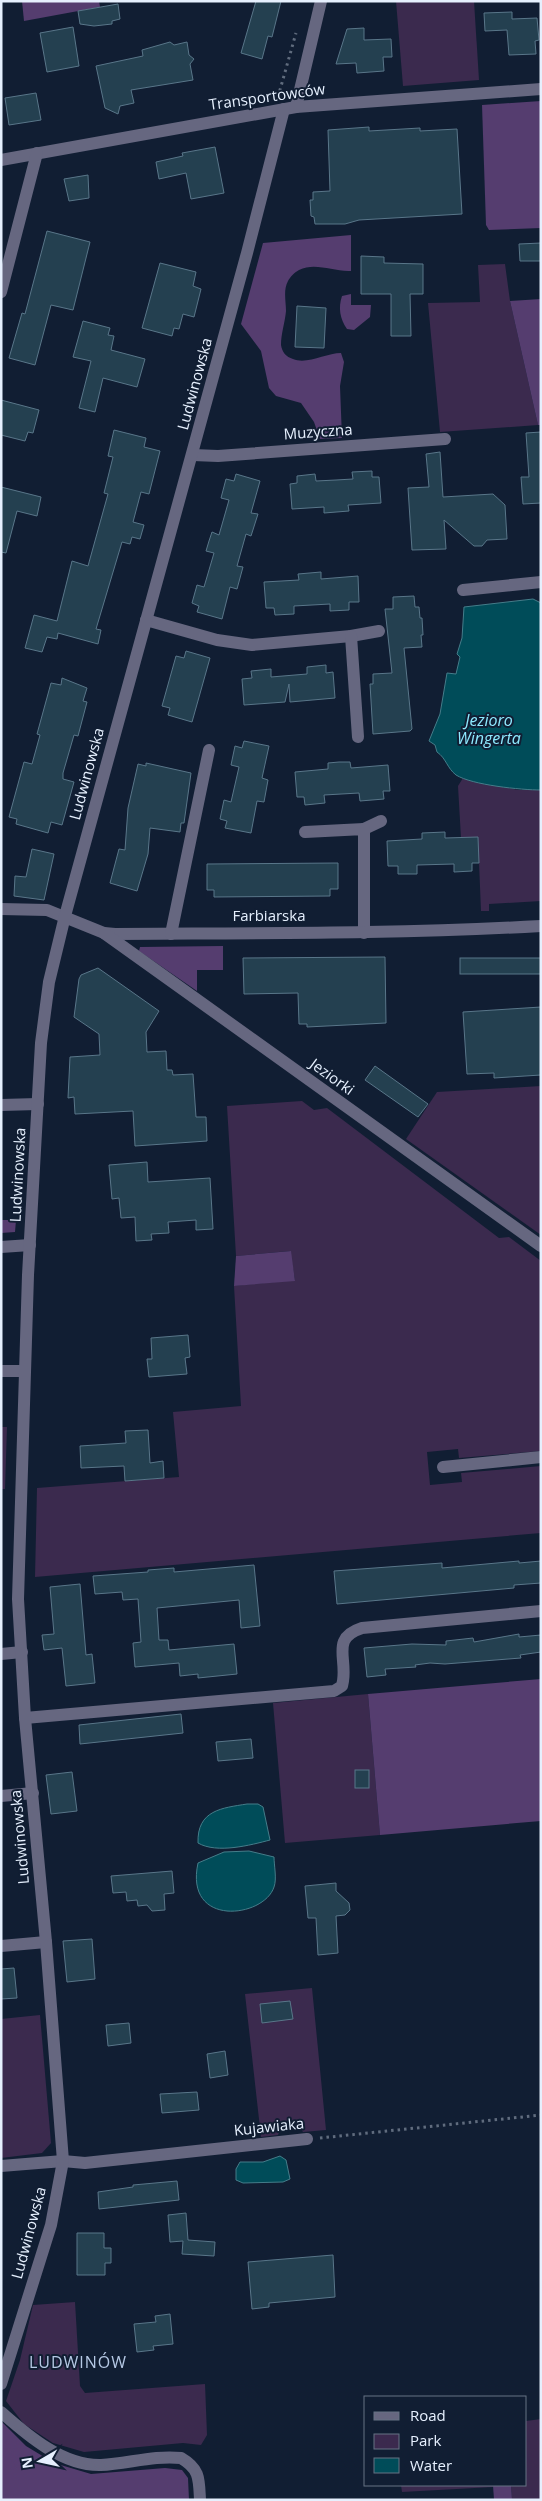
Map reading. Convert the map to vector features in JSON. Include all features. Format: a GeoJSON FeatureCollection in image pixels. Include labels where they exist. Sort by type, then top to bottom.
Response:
{"type":"FeatureCollection","features":[{"type":"Feature","properties":{"kind":"street","name":"Ludwinowska"},"geometry":{"type":"LineString","coordinates":[[1,2384],[51,2225],[63,2161],[46,1942],[25,1718],[18,1599],[24,1371],[30,1245],[41,1043],[49,982],[65,916],[286,106],[321,1]]}},
{"type":"Feature","properties":{"kind":"street","name":"Transportowców"},"geometry":{"type":"LineString","coordinates":[[1,160],[286,106],[541,89]]}},
{"type":"Feature","properties":{"kind":"street"},"geometry":{"type":"LineString","coordinates":[[1,292],[37,153]]}},
{"type":"Feature","properties":{"kind":"street","name":"Muzyczna"},"geometry":{"type":"LineString","coordinates":[[192,455],[218,456],[445,439]]}},
{"type":"Feature","properties":{"kind":"street"},"geometry":{"type":"LineString","coordinates":[[463,590],[541,582]]}},
{"type":"Feature","properties":{"kind":"street"},"geometry":{"type":"LineString","coordinates":[[146,620],[234,644],[351,636],[379,631]]}},
{"type":"Feature","properties":{"kind":"street"},"geometry":{"type":"LineString","coordinates":[[351,636],[358,737]]}},
{"type":"Feature","properties":{"kind":"street"},"geometry":{"type":"LineString","coordinates":[[172,934],[209,750]]}},
{"type":"Feature","properties":{"kind":"street"},"geometry":{"type":"LineString","coordinates":[[305,832],[364,829],[382,821]]}},
{"type":"Feature","properties":{"kind":"street"},"geometry":{"type":"LineString","coordinates":[[364,829],[364,933]]}},
{"type":"Feature","properties":{"kind":"street","name":"Farbiarska"},"geometry":{"type":"LineString","coordinates":[[1,909],[47,910],[104,933],[364,933],[541,926]]}},
{"type":"Feature","properties":{"kind":"street","name":"Jeziorki"},"geometry":{"type":"LineString","coordinates":[[104,933],[541,1246]]}},
{"type":"Feature","properties":{"kind":"street"},"geometry":{"type":"LineString","coordinates":[[1,1105],[38,1104]]}},
{"type":"Feature","properties":{"kind":"street"},"geometry":{"type":"LineString","coordinates":[[1,1247],[30,1245]]}},
{"type":"Feature","properties":{"kind":"street"},"geometry":{"type":"LineString","coordinates":[[1,1371],[24,1371]]}},
{"type":"Feature","properties":{"kind":"street"},"geometry":{"type":"LineString","coordinates":[[443,1467],[541,1458]]}},
{"type":"Feature","properties":{"kind":"street"},"geometry":{"type":"LineString","coordinates":[[25,1718],[334,1691],[342,1686],[342,1646],[350,1632],[362,1628],[541,1611]]}},
{"type":"Feature","properties":{"kind":"street"},"geometry":{"type":"LineString","coordinates":[[1,1654],[22,1652]]}},
{"type":"Feature","properties":{"kind":"street"},"geometry":{"type":"LineString","coordinates":[[1,1796],[33,1793]]}},
{"type":"Feature","properties":{"kind":"street"},"geometry":{"type":"LineString","coordinates":[[1,1946],[46,1942]]}},
{"type":"Feature","properties":{"kind":"street","name":"Kujawiaka"},"geometry":{"type":"LineString","coordinates":[[1,2166],[63,2161],[84,2163],[307,2139]]}},
{"type":"Feature","properties":{"kind":"street"},"geometry":{"type":"LineString","coordinates":[[1,2412],[27,2435],[59,2454],[79,2461],[99,2465],[181,2458],[191,2464],[197,2472],[200,2500]]}},
{"type":"Feature","properties":{"kind":"path"},"geometry":{"type":"LineString","coordinates":[[286,106],[297,28]]}},
{"type":"Feature","properties":{"kind":"path","name":"Kujawiaka"},"geometry":{"type":"LineString","coordinates":[[307,2139],[541,2116]]}},
{"type":"Feature","properties":{"kind":"green space"},"geometry":{"type":"Polygon","coordinates":[[[396,1],[474,1],[479,80],[403,86],[396,1]]]}},
{"type":"Feature","properties":{"kind":"green space"},"geometry":{"type":"Polygon","coordinates":[[[505,264],[510,301],[538,425],[440,432],[428,303],[480,302],[478,265],[505,264]]]}},
{"type":"Feature","properties":{"kind":"green space"},"geometry":{"type":"Polygon","coordinates":[[[463,778],[518,790],[541,790],[541,901],[489,904],[489,911],[481,911],[478,838],[461,838],[458,786],[463,778]]]}},
{"type":"Feature","properties":{"kind":"green space"},"geometry":{"type":"Polygon","coordinates":[[[541,1086],[541,1235],[406,1139],[437,1092],[541,1086]]]}},
{"type":"Feature","properties":{"kind":"green space"},"geometry":{"type":"Polygon","coordinates":[[[302,1101],[314,1110],[327,1108],[499,1238],[509,1237],[541,1261],[541,1451],[459,1458],[458,1449],[427,1452],[430,1485],[462,1482],[461,1473],[541,1466],[541,1533],[35,1577],[37,1488],[179,1477],[173,1412],[241,1406],[234,1286],[295,1280],[290,1251],[236,1256],[227,1106],[302,1101]]]}},
{"type":"Feature","properties":{"kind":"green space"},"geometry":{"type":"Polygon","coordinates":[[[1,1427],[7,1427],[5,1489],[1,1489],[1,1427]]]}},
{"type":"Feature","properties":{"kind":"green space"},"geometry":{"type":"Polygon","coordinates":[[[368,1694],[380,1835],[285,1843],[273,1703],[368,1694]]]}},
{"type":"Feature","properties":{"kind":"green space"},"geometry":{"type":"Polygon","coordinates":[[[312,1988],[326,2130],[303,2132],[297,2123],[282,2124],[278,2135],[261,2137],[245,1994],[312,1988]]]}},
{"type":"Feature","properties":{"kind":"green space"},"geometry":{"type":"Polygon","coordinates":[[[40,2015],[51,2143],[42,2153],[1,2158],[1,2019],[40,2015]]]}},
{"type":"Feature","properties":{"kind":"green space"},"geometry":{"type":"Polygon","coordinates":[[[75,2302],[80,2386],[85,2393],[205,2384],[207,2435],[201,2445],[183,2443],[84,2452],[53,2443],[24,2424],[6,2401],[20,2360],[33,2305],[75,2302]]]}},
{"type":"Feature","properties":{"kind":"green space"},"geometry":{"type":"Polygon","coordinates":[[[541,2419],[541,2500],[512,2500],[511,2486],[527,2486],[527,2421],[541,2419]]]}},
{"type":"Feature","properties":{"kind":"green space"},"geometry":{"type":"Polygon","coordinates":[[[401,2486],[493,2486],[493,2487],[402,2492],[401,2486]]]}},
{"type":"Feature","properties":{"kind":"shaded area"},"geometry":{"type":"Polygon","coordinates":[[[22,1],[99,1],[100,7],[24,21],[22,1]]]}},
{"type":"Feature","properties":{"kind":"shaded area"},"geometry":{"type":"Polygon","coordinates":[[[541,101],[541,228],[489,230],[486,225],[482,105],[541,101]]]}},
{"type":"Feature","properties":{"kind":"shaded area"},"geometry":{"type":"Polygon","coordinates":[[[351,235],[351,271],[318,267],[305,268],[293,275],[288,281],[286,288],[286,311],[281,345],[285,354],[293,359],[304,361],[341,353],[344,362],[340,386],[342,438],[320,439],[314,422],[301,403],[276,396],[269,388],[261,351],[241,324],[263,243],[351,235]]]}},
{"type":"Feature","properties":{"kind":"shaded area"},"geometry":{"type":"Polygon","coordinates":[[[351,294],[351,305],[371,305],[370,317],[354,330],[347,329],[341,317],[340,309],[342,296],[351,294]]]}},
{"type":"Feature","properties":{"kind":"shaded area"},"geometry":{"type":"Polygon","coordinates":[[[541,299],[541,425],[538,425],[510,301],[541,299]]]}},
{"type":"Feature","properties":{"kind":"shaded area"},"geometry":{"type":"Polygon","coordinates":[[[223,946],[223,970],[197,970],[197,991],[139,951],[140,947],[223,946]]]}},
{"type":"Feature","properties":{"kind":"shaded area"},"geometry":{"type":"Polygon","coordinates":[[[1,1220],[16,1220],[15,1232],[1,1233],[1,1220]]]}},
{"type":"Feature","properties":{"kind":"shaded area"},"geometry":{"type":"Polygon","coordinates":[[[291,1251],[295,1281],[234,1286],[236,1256],[291,1251]]]}},
{"type":"Feature","properties":{"kind":"shaded area"},"geometry":{"type":"Polygon","coordinates":[[[541,1679],[541,1821],[380,1835],[368,1694],[541,1679]]]}},
{"type":"Feature","properties":{"kind":"shaded area"},"geometry":{"type":"Polygon","coordinates":[[[1,2421],[26,2446],[54,2463],[91,2474],[165,2468],[182,2470],[188,2478],[189,2500],[1,2500],[1,2421]]]}},
{"type":"Feature","properties":{"kind":"shaded area"},"geometry":{"type":"Polygon","coordinates":[[[493,2486],[511,2486],[512,2500],[494,2500],[493,2486]]]}},
{"type":"Feature","properties":{"kind":"water","name":"Jezioro Wingerta"},"geometry":{"type":"Polygon","coordinates":[[[533,599],[541,603],[541,790],[497,786],[463,779],[453,772],[437,752],[435,745],[429,741],[440,714],[447,673],[456,674],[460,657],[457,654],[462,638],[464,607],[533,599]]]}},
{"type":"Feature","properties":{"kind":"water"},"geometry":{"type":"Polygon","coordinates":[[[258,1804],[263,1807],[270,1840],[224,1848],[215,1848],[198,1843],[199,1832],[206,1817],[220,1809],[258,1804]]]}},
{"type":"Feature","properties":{"kind":"water"},"geometry":{"type":"Polygon","coordinates":[[[249,1851],[274,1857],[275,1884],[267,1898],[256,1905],[242,1910],[227,1911],[213,1907],[203,1899],[197,1884],[198,1863],[224,1852],[249,1851]]]}},
{"type":"Feature","properties":{"kind":"water"},"geometry":{"type":"Polygon","coordinates":[[[280,2156],[286,2160],[290,2179],[283,2182],[243,2183],[236,2180],[236,2169],[240,2162],[263,2162],[280,2156]]]}},
{"type":"Feature","properties":{"kind":"building"},"geometry":{"type":"Polygon","coordinates":[[[256,1],[281,1],[272,37],[268,36],[262,59],[241,53],[256,1]]]}},
{"type":"Feature","properties":{"kind":"building"},"geometry":{"type":"Polygon","coordinates":[[[118,4],[120,19],[112,21],[112,24],[94,26],[80,24],[78,11],[118,4]]]}},
{"type":"Feature","properties":{"kind":"building"},"geometry":{"type":"Polygon","coordinates":[[[512,12],[512,19],[537,18],[539,40],[535,41],[536,54],[509,55],[507,30],[485,31],[484,13],[512,12]]]}},
{"type":"Feature","properties":{"kind":"building"},"geometry":{"type":"Polygon","coordinates":[[[73,27],[79,66],[47,72],[40,33],[73,27]]]}},
{"type":"Feature","properties":{"kind":"building"},"geometry":{"type":"Polygon","coordinates":[[[364,28],[364,40],[391,39],[392,57],[383,57],[384,71],[357,73],[356,63],[336,64],[347,29],[364,28]]]}},
{"type":"Feature","properties":{"kind":"building"},"geometry":{"type":"Polygon","coordinates":[[[170,42],[174,45],[187,42],[189,55],[194,59],[190,64],[193,80],[131,90],[134,103],[120,106],[118,114],[105,108],[96,66],[143,56],[142,50],[170,42]]]}},
{"type":"Feature","properties":{"kind":"building"},"geometry":{"type":"Polygon","coordinates":[[[36,93],[41,120],[9,125],[5,98],[36,93]]]}},
{"type":"Feature","properties":{"kind":"building"},"geometry":{"type":"Polygon","coordinates":[[[369,127],[369,131],[420,128],[420,131],[457,129],[462,214],[359,220],[345,224],[315,224],[314,217],[311,216],[310,200],[313,200],[313,192],[330,191],[328,130],[369,127]]]}},
{"type":"Feature","properties":{"kind":"building"},"geometry":{"type":"Polygon","coordinates":[[[215,147],[224,193],[191,199],[186,173],[159,179],[156,162],[183,156],[182,153],[215,147]]]}},
{"type":"Feature","properties":{"kind":"building"},"geometry":{"type":"Polygon","coordinates":[[[88,175],[89,198],[69,201],[64,179],[88,175]]]}},
{"type":"Feature","properties":{"kind":"building"},"geometry":{"type":"Polygon","coordinates":[[[47,231],[90,242],[73,310],[51,305],[35,365],[9,358],[22,313],[25,314],[47,231]]]}},
{"type":"Feature","properties":{"kind":"building"},"geometry":{"type":"Polygon","coordinates":[[[541,243],[541,261],[520,261],[519,244],[541,243]]]}},
{"type":"Feature","properties":{"kind":"building"},"geometry":{"type":"Polygon","coordinates":[[[361,256],[384,257],[384,263],[423,264],[423,294],[410,294],[411,336],[391,336],[391,294],[361,294],[361,256]]]}},
{"type":"Feature","properties":{"kind":"building"},"geometry":{"type":"Polygon","coordinates":[[[160,263],[196,272],[193,286],[201,289],[194,317],[183,314],[179,329],[174,328],[172,336],[142,328],[160,263]]]}},
{"type":"Feature","properties":{"kind":"building"},"geometry":{"type":"Polygon","coordinates":[[[297,306],[326,308],[324,348],[295,347],[297,306]]]}},
{"type":"Feature","properties":{"kind":"building"},"geometry":{"type":"Polygon","coordinates":[[[83,321],[110,328],[108,335],[114,336],[111,350],[145,359],[137,387],[103,378],[95,412],[79,408],[91,361],[73,357],[83,321]]]}},
{"type":"Feature","properties":{"kind":"building"},"geometry":{"type":"Polygon","coordinates":[[[1,400],[39,410],[33,433],[28,432],[25,441],[1,435],[1,400]]]}},
{"type":"Feature","properties":{"kind":"building"},"geometry":{"type":"Polygon","coordinates":[[[114,430],[146,438],[144,447],[160,451],[149,494],[141,492],[133,522],[144,525],[140,539],[132,537],[130,544],[122,542],[96,629],[101,630],[98,644],[58,633],[57,639],[47,637],[42,652],[25,648],[34,615],[57,621],[72,561],[88,566],[108,494],[104,493],[113,457],[108,456],[114,430]]]}},
{"type":"Feature","properties":{"kind":"building"},"geometry":{"type":"Polygon","coordinates":[[[541,432],[541,503],[523,504],[521,477],[529,477],[526,433],[541,432]]]}},
{"type":"Feature","properties":{"kind":"building"},"geometry":{"type":"Polygon","coordinates":[[[440,452],[443,497],[493,494],[505,505],[507,539],[487,540],[482,546],[474,546],[444,520],[446,549],[412,550],[408,488],[429,487],[426,454],[440,452]]]}},
{"type":"Feature","properties":{"kind":"building"},"geometry":{"type":"Polygon","coordinates":[[[372,471],[372,477],[379,477],[381,503],[348,505],[349,511],[324,513],[324,507],[292,509],[290,484],[297,483],[297,476],[315,474],[316,481],[353,479],[352,472],[372,471]]]}},
{"type":"Feature","properties":{"kind":"building"},"geometry":{"type":"Polygon","coordinates":[[[236,474],[260,481],[251,513],[258,514],[251,536],[246,534],[237,566],[243,567],[237,589],[230,587],[222,619],[197,612],[199,606],[192,603],[197,585],[204,587],[214,553],[206,551],[212,532],[219,535],[229,500],[221,498],[226,479],[234,481],[236,474]]]}},
{"type":"Feature","properties":{"kind":"building"},"geometry":{"type":"Polygon","coordinates":[[[1,487],[41,497],[37,516],[17,511],[6,553],[1,552],[1,487]]]}},
{"type":"Feature","properties":{"kind":"building"},"geometry":{"type":"Polygon","coordinates":[[[321,572],[321,579],[358,576],[359,602],[349,602],[349,610],[330,611],[330,604],[294,606],[294,614],[275,615],[274,608],[266,608],[264,582],[299,580],[298,574],[321,572]]]}},
{"type":"Feature","properties":{"kind":"building"},"geometry":{"type":"Polygon","coordinates":[[[414,596],[415,607],[419,607],[420,618],[422,618],[423,635],[421,635],[422,647],[404,648],[412,729],[410,731],[373,734],[370,684],[373,684],[373,674],[392,673],[385,609],[393,609],[393,597],[414,596]]]}},
{"type":"Feature","properties":{"kind":"building"},"geometry":{"type":"Polygon","coordinates":[[[186,651],[210,658],[192,722],[168,715],[170,708],[162,706],[176,656],[184,658],[186,651]]]}},
{"type":"Feature","properties":{"kind":"building"},"geometry":{"type":"Polygon","coordinates":[[[326,665],[326,673],[333,672],[335,698],[290,702],[289,684],[285,702],[244,705],[242,679],[252,678],[251,671],[271,669],[271,677],[307,674],[307,667],[326,665]]]}},
{"type":"Feature","properties":{"kind":"building"},"geometry":{"type":"Polygon","coordinates":[[[62,678],[87,688],[83,701],[87,702],[78,736],[74,735],[63,773],[63,779],[74,782],[62,825],[51,822],[48,833],[16,824],[17,819],[9,817],[24,762],[32,764],[40,735],[37,734],[51,683],[61,685],[62,678]]]}},
{"type":"Feature","properties":{"kind":"building"},"geometry":{"type":"Polygon","coordinates":[[[244,741],[269,746],[262,778],[268,780],[264,802],[257,801],[251,833],[225,828],[227,821],[220,819],[224,800],[231,802],[239,767],[231,765],[235,746],[242,748],[244,741]]]}},
{"type":"Feature","properties":{"kind":"building"},"geometry":{"type":"Polygon","coordinates":[[[350,762],[351,768],[388,765],[390,791],[383,791],[384,799],[360,801],[359,793],[324,795],[325,803],[305,805],[304,797],[297,797],[295,772],[328,769],[328,763],[350,762]]]}},
{"type":"Feature","properties":{"kind":"building"},"geometry":{"type":"Polygon","coordinates":[[[146,763],[191,773],[184,823],[181,823],[180,832],[150,828],[148,854],[137,891],[110,883],[119,849],[125,850],[128,808],[138,764],[146,766],[146,763]]]}},
{"type":"Feature","properties":{"kind":"building"},"geometry":{"type":"Polygon","coordinates":[[[445,832],[445,838],[478,837],[479,863],[472,863],[472,871],[454,872],[454,864],[417,865],[417,874],[398,874],[398,866],[388,866],[387,841],[422,839],[422,833],[445,832]]]}},
{"type":"Feature","properties":{"kind":"building"},"geometry":{"type":"Polygon","coordinates":[[[32,849],[54,854],[44,900],[14,896],[15,876],[26,877],[32,849]]]}},
{"type":"Feature","properties":{"kind":"building"},"geometry":{"type":"Polygon","coordinates":[[[338,863],[338,889],[330,889],[330,896],[214,897],[214,890],[207,890],[207,864],[338,863]]]}},
{"type":"Feature","properties":{"kind":"building"},"geometry":{"type":"Polygon","coordinates":[[[385,957],[386,1023],[307,1027],[307,1024],[299,1024],[298,993],[244,994],[243,958],[385,957]]]}},
{"type":"Feature","properties":{"kind":"building"},"geometry":{"type":"Polygon","coordinates":[[[460,958],[541,958],[541,974],[460,974],[460,958]]]}},
{"type":"Feature","properties":{"kind":"building"},"geometry":{"type":"Polygon","coordinates":[[[98,968],[159,1011],[146,1032],[147,1052],[166,1051],[167,1070],[172,1070],[173,1075],[193,1074],[196,1117],[206,1117],[207,1141],[135,1146],[133,1111],[75,1114],[74,1097],[68,1098],[70,1057],[100,1055],[99,1034],[74,1017],[79,979],[81,975],[98,968]]]}},
{"type":"Feature","properties":{"kind":"building"},"geometry":{"type":"Polygon","coordinates":[[[541,1007],[541,1075],[494,1078],[494,1073],[467,1074],[463,1012],[541,1007]]]}},
{"type":"Feature","properties":{"kind":"building"},"geometry":{"type":"Polygon","coordinates":[[[375,1066],[428,1104],[418,1117],[365,1080],[375,1066]]]}},
{"type":"Feature","properties":{"kind":"building"},"geometry":{"type":"Polygon","coordinates":[[[147,1162],[148,1182],[210,1178],[213,1229],[196,1230],[196,1220],[168,1222],[169,1233],[151,1234],[152,1240],[136,1241],[135,1217],[121,1218],[119,1198],[112,1199],[109,1165],[147,1162]]]}},
{"type":"Feature","properties":{"kind":"building"},"geometry":{"type":"Polygon","coordinates":[[[188,1335],[190,1357],[185,1358],[187,1374],[149,1377],[147,1359],[152,1359],[151,1338],[188,1335]]]}},
{"type":"Feature","properties":{"kind":"building"},"geometry":{"type":"Polygon","coordinates":[[[148,1430],[150,1463],[163,1461],[164,1478],[125,1481],[124,1466],[81,1468],[80,1446],[126,1443],[125,1431],[148,1430]]]}},
{"type":"Feature","properties":{"kind":"building"},"geometry":{"type":"Polygon","coordinates":[[[519,1561],[519,1563],[541,1561],[541,1583],[514,1585],[514,1588],[337,1604],[334,1571],[442,1563],[442,1568],[519,1561]]]}},
{"type":"Feature","properties":{"kind":"building"},"geometry":{"type":"Polygon","coordinates":[[[254,1565],[260,1626],[241,1628],[239,1600],[157,1608],[159,1640],[168,1640],[169,1650],[234,1644],[237,1674],[198,1678],[198,1674],[180,1676],[179,1663],[135,1667],[133,1643],[141,1642],[138,1599],[123,1600],[122,1592],[95,1594],[93,1576],[174,1568],[174,1572],[254,1565]]]}},
{"type":"Feature","properties":{"kind":"building"},"geometry":{"type":"Polygon","coordinates":[[[80,1584],[86,1655],[92,1654],[95,1683],[66,1686],[62,1648],[44,1650],[42,1635],[54,1634],[50,1587],[80,1584]]]}},
{"type":"Feature","properties":{"kind":"building"},"geometry":{"type":"Polygon","coordinates":[[[519,1634],[519,1637],[541,1635],[541,1652],[520,1655],[521,1658],[445,1664],[430,1663],[415,1665],[416,1667],[385,1669],[386,1675],[367,1677],[364,1648],[412,1644],[446,1645],[446,1641],[473,1638],[474,1642],[519,1634]]]}},
{"type":"Feature","properties":{"kind":"building"},"geometry":{"type":"Polygon","coordinates":[[[181,1714],[183,1733],[80,1744],[79,1725],[181,1714]]]}},
{"type":"Feature","properties":{"kind":"building"},"geometry":{"type":"Polygon","coordinates":[[[251,1739],[253,1758],[218,1761],[216,1742],[251,1739]]]}},
{"type":"Feature","properties":{"kind":"building"},"geometry":{"type":"Polygon","coordinates":[[[355,1770],[369,1770],[369,1788],[355,1788],[355,1770]]]}},
{"type":"Feature","properties":{"kind":"building"},"geometry":{"type":"Polygon","coordinates":[[[72,1772],[77,1811],[51,1814],[46,1775],[72,1772]]]}},
{"type":"Feature","properties":{"kind":"building"},"geometry":{"type":"Polygon","coordinates":[[[172,1871],[174,1893],[164,1894],[165,1910],[152,1911],[147,1905],[138,1906],[137,1900],[127,1901],[126,1892],[113,1893],[111,1876],[172,1871]]]}},
{"type":"Feature","properties":{"kind":"building"},"geometry":{"type":"Polygon","coordinates":[[[336,1883],[336,1891],[349,1903],[350,1910],[345,1915],[336,1916],[338,1953],[318,1955],[316,1918],[308,1918],[305,1886],[336,1883]]]}},
{"type":"Feature","properties":{"kind":"building"},"geometry":{"type":"Polygon","coordinates":[[[92,1939],[95,1979],[67,1982],[63,1941],[92,1939]]]}},
{"type":"Feature","properties":{"kind":"building"},"geometry":{"type":"Polygon","coordinates":[[[14,1968],[17,1998],[1,1999],[1,1969],[14,1968]]]}},
{"type":"Feature","properties":{"kind":"building"},"geometry":{"type":"Polygon","coordinates":[[[290,2001],[293,2019],[262,2023],[260,2004],[290,2001]]]}},
{"type":"Feature","properties":{"kind":"building"},"geometry":{"type":"Polygon","coordinates":[[[129,2023],[131,2043],[108,2046],[106,2025],[129,2023]]]}},
{"type":"Feature","properties":{"kind":"building"},"geometry":{"type":"Polygon","coordinates":[[[225,2051],[228,2075],[210,2078],[207,2054],[225,2051]]]}},
{"type":"Feature","properties":{"kind":"building"},"geometry":{"type":"Polygon","coordinates":[[[197,2092],[199,2110],[162,2113],[160,2094],[197,2092]]]}},
{"type":"Feature","properties":{"kind":"building"},"geometry":{"type":"Polygon","coordinates":[[[177,2181],[179,2200],[99,2209],[98,2192],[133,2187],[133,2185],[177,2181]]]}},
{"type":"Feature","properties":{"kind":"building"},"geometry":{"type":"Polygon","coordinates":[[[186,2213],[188,2240],[215,2242],[214,2256],[182,2254],[183,2241],[170,2242],[168,2215],[186,2213]]]}},
{"type":"Feature","properties":{"kind":"building"},"geometry":{"type":"Polygon","coordinates":[[[77,2233],[104,2233],[104,2248],[111,2248],[111,2263],[105,2263],[105,2275],[77,2275],[77,2233]]]}},
{"type":"Feature","properties":{"kind":"building"},"geometry":{"type":"Polygon","coordinates":[[[333,2255],[335,2297],[269,2303],[269,2307],[252,2309],[248,2262],[333,2255]]]}},
{"type":"Feature","properties":{"kind":"building"},"geometry":{"type":"Polygon","coordinates":[[[170,2314],[173,2344],[153,2346],[154,2350],[137,2352],[134,2324],[156,2322],[155,2316],[170,2314]]]}},
{"type":"Feature","properties":{"kind":"district","name":"LUDWINÓW"},"geometry":{"type":"Point","coordinates":[78,2362]}}]}
